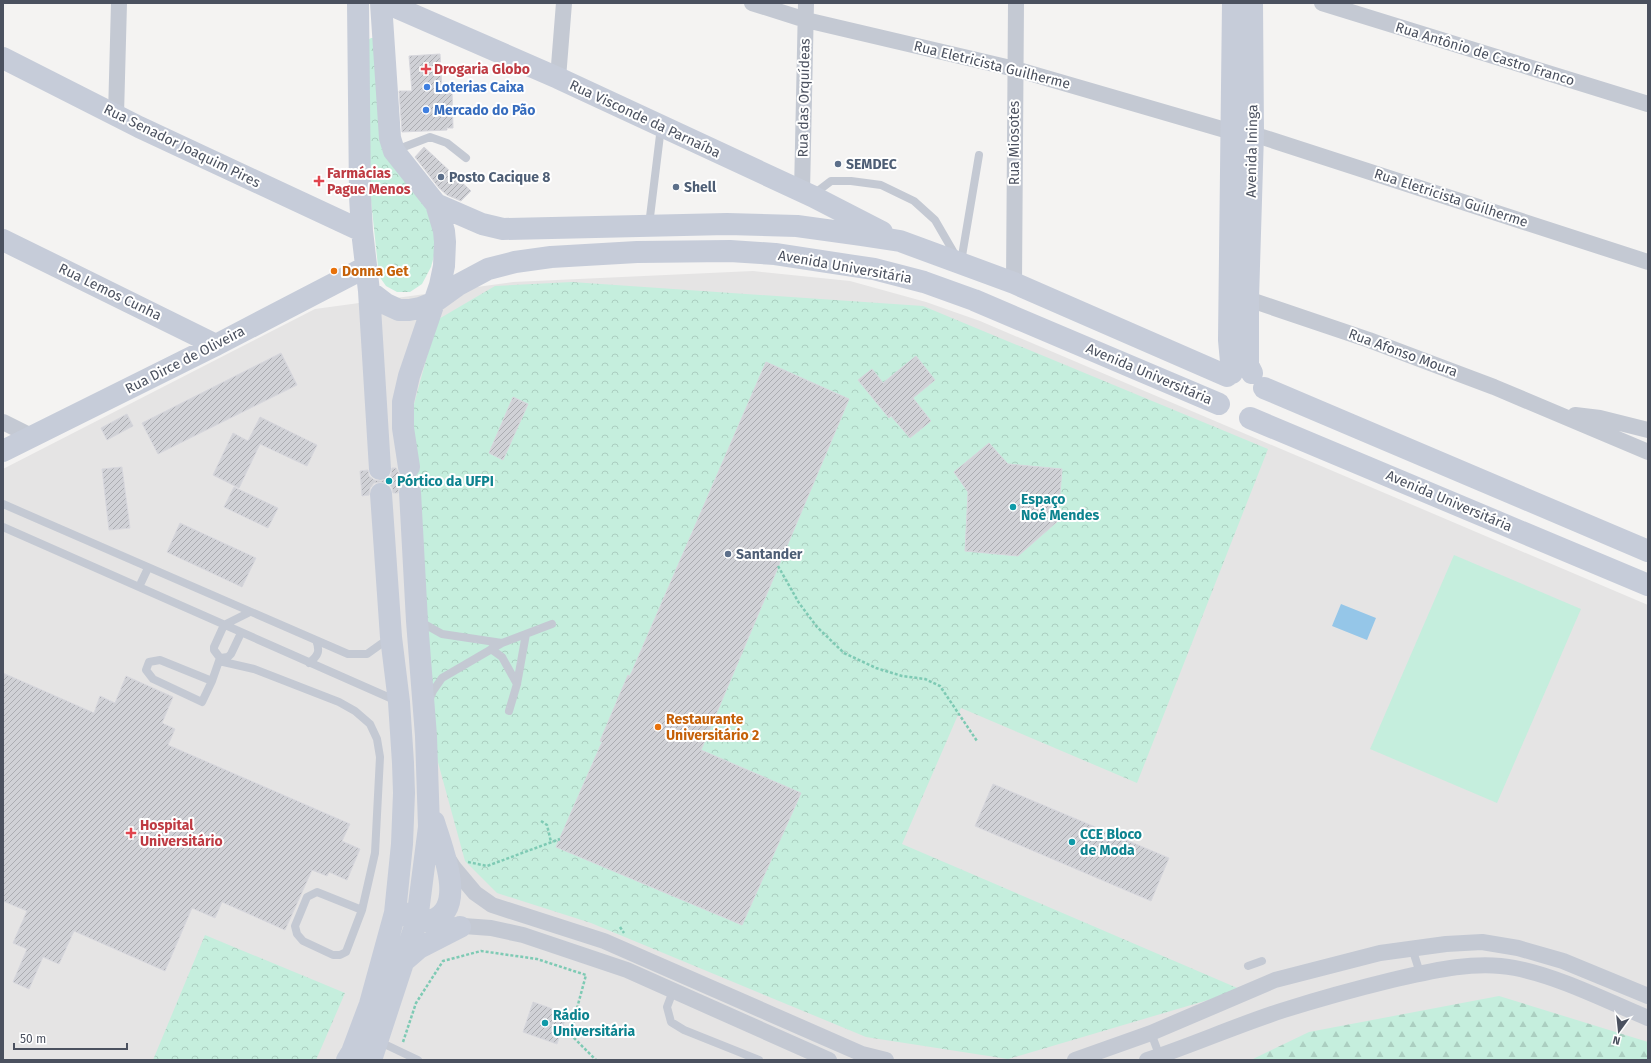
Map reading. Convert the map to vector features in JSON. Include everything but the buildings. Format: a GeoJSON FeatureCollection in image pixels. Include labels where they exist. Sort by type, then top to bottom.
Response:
{"type":"FeatureCollection","features":[{"type":"Feature","properties":{"kind":"main road"},"geometry":{"type":"LineString","coordinates":[[358,3],[360,196],[362,231],[369,291],[380,469]]}},
{"type":"Feature","properties":{"kind":"main road"},"geometry":{"type":"LineString","coordinates":[[381,3],[390,138],[394,151],[436,204],[441,218],[445,242],[444,266],[440,285],[409,376],[403,402],[403,428],[409,467]]}},
{"type":"Feature","properties":{"kind":"main road","name":"Rua Visconde da Parnaíba"},"geometry":{"type":"LineString","coordinates":[[386,3],[558,78],[807,194],[900,242]]}},
{"type":"Feature","properties":{"kind":"main road","name":"Avenida Ininga"},"geometry":{"type":"LineString","coordinates":[[1233,3],[1232,132],[1239,299]]}},
{"type":"Feature","properties":{"kind":"main road","name":"Avenida Ininga"},"geometry":{"type":"LineString","coordinates":[[1239,299],[1253,134],[1252,3]]}},
{"type":"Feature","properties":{"kind":"main road","name":"Rua Senador Joaquim Pires"},"geometry":{"type":"LineString","coordinates":[[3,58],[116,115],[362,231]]}},
{"type":"Feature","properties":{"kind":"main road"},"geometry":{"type":"LineString","coordinates":[[1232,132],[1253,134]]}},
{"type":"Feature","properties":{"kind":"main road","name":"Avenida Universitária"},"geometry":{"type":"LineString","coordinates":[[436,204],[482,224],[503,229],[727,224],[797,226],[900,242],[1014,283],[1244,377],[1648,551]]}},
{"type":"Feature","properties":{"kind":"main road"},"geometry":{"type":"LineString","coordinates":[[637,252],[643,226]]}},
{"type":"Feature","properties":{"kind":"main road","name":"Rua Lemos Cunha"},"geometry":{"type":"LineString","coordinates":[[3,240],[216,345]]}},
{"type":"Feature","properties":{"kind":"main road","name":"Avenida Universitária"},"geometry":{"type":"LineString","coordinates":[[369,291],[386,304],[399,310],[409,310],[433,303],[458,285],[488,269],[509,263],[551,256],[637,252],[730,251],[775,254],[874,270],[924,282],[988,306],[1219,404]]}},
{"type":"Feature","properties":{"kind":"main road"},"geometry":{"type":"LineString","coordinates":[[924,282],[933,254]]}},
{"type":"Feature","properties":{"kind":"main road","name":"Rua Dirce de Oliveira"},"geometry":{"type":"LineString","coordinates":[[3,451],[216,345],[366,267]]}},
{"type":"Feature","properties":{"kind":"main road"},"geometry":{"type":"LineString","coordinates":[[1239,299],[1248,365],[1244,377]]}},
{"type":"Feature","properties":{"kind":"main road"},"geometry":{"type":"LineString","coordinates":[[1244,377],[1266,395],[1261,408],[1250,418],[1235,418],[1229,415],[1219,404],[1218,388],[1222,381],[1244,377]]}},
{"type":"Feature","properties":{"kind":"main road","name":"Avenida Universitária"},"geometry":{"type":"LineString","coordinates":[[1250,418],[1648,585]]}},
{"type":"Feature","properties":{"kind":"main road"},"geometry":{"type":"LineString","coordinates":[[374,1051],[404,961],[423,921],[428,844],[424,712],[417,621],[410,492]]}},
{"type":"Feature","properties":{"kind":"main road"},"geometry":{"type":"LineString","coordinates":[[347,1060],[352,1052],[370,1004],[395,913],[402,844],[404,793],[399,702],[391,637],[381,494]]}},
{"type":"Feature","properties":{"kind":"main road"},"geometry":{"type":"LineString","coordinates":[[384,548],[413,547]]}},
{"type":"Feature","properties":{"kind":"main road"},"geometry":{"type":"LineString","coordinates":[[396,900],[402,911],[411,918],[423,921],[440,917],[449,905],[451,885],[428,805]]}},
{"type":"Feature","properties":{"kind":"main road"},"geometry":{"type":"LineString","coordinates":[[404,961],[419,948],[460,927]]}},
{"type":"Feature","properties":{"kind":"street"},"geometry":{"type":"LineString","coordinates":[[116,115],[119,3]]}},
{"type":"Feature","properties":{"kind":"street"},"geometry":{"type":"LineString","coordinates":[[558,78],[564,3]]}},
{"type":"Feature","properties":{"kind":"street","name":"Rua Eletricista Guilherme"},"geometry":{"type":"LineString","coordinates":[[752,3],[806,20],[1015,69],[1232,132]]}},
{"type":"Feature","properties":{"kind":"street","name":"Rua das Orquídeas"},"geometry":{"type":"LineString","coordinates":[[806,3],[807,194]]}},
{"type":"Feature","properties":{"kind":"street","name":"Rua Miosotes"},"geometry":{"type":"LineString","coordinates":[[1014,283],[1016,3]]}},
{"type":"Feature","properties":{"kind":"street","name":"Rua Antônio de Castro Franco"},"geometry":{"type":"LineString","coordinates":[[1322,3],[1648,104]]}},
{"type":"Feature","properties":{"kind":"street","name":"Rua Eletricista Guilherme"},"geometry":{"type":"LineString","coordinates":[[1253,134],[1648,262]]}},
{"type":"Feature","properties":{"kind":"street","name":"Rua Afonso Moura"},"geometry":{"type":"LineString","coordinates":[[1239,299],[1368,340],[1486,384],[1557,412],[1648,452]]}},
{"type":"Feature","properties":{"kind":"street","name":"Rua Afonso Moura"},"geometry":{"type":"LineString","coordinates":[[1557,412],[1600,418],[1648,430]]}},
{"type":"Feature","properties":{"kind":"street"},"geometry":{"type":"LineString","coordinates":[[3,422],[31,436]]}},
{"type":"Feature","properties":{"kind":"street"},"geometry":{"type":"LineString","coordinates":[[442,850],[454,868],[475,893],[492,905],[604,941],[862,1054],[886,1060]]}},
{"type":"Feature","properties":{"kind":"street"},"geometry":{"type":"LineString","coordinates":[[423,921],[460,927],[490,928],[523,935],[627,970],[829,1060]]}},
{"type":"Feature","properties":{"kind":"street"},"geometry":{"type":"LineString","coordinates":[[1075,1060],[1151,1033],[1275,980],[1380,953],[1446,944],[1482,942],[1518,948],[1563,961],[1648,996]]}},
{"type":"Feature","properties":{"kind":"street"},"geometry":{"type":"LineString","coordinates":[[1156,1059],[1282,1010],[1340,993],[1420,973],[1489,965],[1514,968],[1543,975],[1648,1018]]}},
{"type":"Feature","properties":{"kind":"lane"},"geometry":{"type":"LineString","coordinates":[[643,226],[661,126]]}},
{"type":"Feature","properties":{"kind":"lane"},"geometry":{"type":"LineString","coordinates":[[394,151],[430,137],[447,143],[466,158]]}},
{"type":"Feature","properties":{"kind":"lane"},"geometry":{"type":"LineString","coordinates":[[961,264],[979,155]]}},
{"type":"Feature","properties":{"kind":"lane"},"geometry":{"type":"LineString","coordinates":[[807,194],[831,181],[851,181],[881,185],[914,201],[934,220],[961,264]]}},
{"type":"Feature","properties":{"kind":"lane"},"geometry":{"type":"LineString","coordinates":[[3,504],[348,654],[367,654],[391,637]]}},
{"type":"Feature","properties":{"kind":"lane"},"geometry":{"type":"LineString","coordinates":[[3,527],[399,702]]}},
{"type":"Feature","properties":{"kind":"lane"},"geometry":{"type":"LineString","coordinates":[[140,587],[148,568]]}},
{"type":"Feature","properties":{"kind":"lane"},"geometry":{"type":"LineString","coordinates":[[250,612],[224,625],[214,647],[219,659],[254,669],[339,702],[355,711],[370,724],[377,739],[380,757],[376,853],[362,910],[346,952],[340,955],[333,955],[303,941],[297,934],[295,926],[307,897],[311,894],[317,892],[362,910]]}},
{"type":"Feature","properties":{"kind":"lane"},"geometry":{"type":"LineString","coordinates":[[417,621],[442,634],[502,643]]}},
{"type":"Feature","properties":{"kind":"lane"},"geometry":{"type":"LineString","coordinates":[[424,712],[432,691],[442,678],[502,643],[552,624]]}},
{"type":"Feature","properties":{"kind":"lane"},"geometry":{"type":"LineString","coordinates":[[219,659],[228,657],[231,654],[241,633]]}},
{"type":"Feature","properties":{"kind":"lane"},"geometry":{"type":"LineString","coordinates":[[509,711],[517,684],[526,634]]}},
{"type":"Feature","properties":{"kind":"lane"},"geometry":{"type":"LineString","coordinates":[[309,663],[318,654],[319,649],[316,640]]}},
{"type":"Feature","properties":{"kind":"lane"},"geometry":{"type":"LineString","coordinates":[[491,649],[502,657],[517,684]]}},
{"type":"Feature","properties":{"kind":"lane"},"geometry":{"type":"LineString","coordinates":[[212,681],[160,660],[149,662],[146,670],[153,679],[202,702],[212,681],[219,659]]}},
{"type":"Feature","properties":{"kind":"lane"},"geometry":{"type":"LineString","coordinates":[[1412,948],[1420,973]]}},
{"type":"Feature","properties":{"kind":"lane"},"geometry":{"type":"LineString","coordinates":[[1248,966],[1262,961]]}},
{"type":"Feature","properties":{"kind":"lane"},"geometry":{"type":"LineString","coordinates":[[674,991],[667,1007],[671,1022],[684,1030],[759,1060]]}},
{"type":"Feature","properties":{"kind":"lane"},"geometry":{"type":"LineString","coordinates":[[1151,1033],[1156,1059]]}},
{"type":"Feature","properties":{"kind":"lane"},"geometry":{"type":"LineString","coordinates":[[374,1051],[400,1051],[418,1060]]}},
{"type":"Feature","properties":{"kind":"path"},"geometry":{"type":"LineString","coordinates":[[778,566],[804,609],[817,627],[844,652],[876,668],[902,676],[925,679],[940,686],[977,741]]}},
{"type":"Feature","properties":{"kind":"path"},"geometry":{"type":"LineString","coordinates":[[541,821],[547,825],[551,842]]}},
{"type":"Feature","properties":{"kind":"path"},"geometry":{"type":"LineString","coordinates":[[454,868],[465,861],[487,866],[560,839]]}},
{"type":"Feature","properties":{"kind":"path"},"geometry":{"type":"LineString","coordinates":[[400,1051],[416,1003],[443,961],[481,951],[537,959],[586,975],[570,1034],[596,1060]]}},
{"type":"Feature","properties":{"kind":"shaded area"},"geometry":{"type":"Polygon","coordinates":[[[753,271],[850,281],[926,302],[980,321],[1648,605],[1648,1060],[3,1060],[3,469],[315,309],[513,282],[753,271]]]}},
{"type":"Feature","properties":{"kind":"green space"},"geometry":{"type":"Polygon","coordinates":[[[374,38],[382,126],[427,203],[434,223],[434,256],[431,267],[422,284],[410,292],[397,292],[386,286],[379,276],[368,172],[368,40],[374,38]]]}},
{"type":"Feature","properties":{"kind":"green space"},"geometry":{"type":"Polygon","coordinates":[[[572,282],[923,306],[1268,449],[1137,783],[961,708],[902,844],[1242,990],[1008,1059],[866,1037],[591,923],[497,893],[465,861],[430,733],[421,618],[411,415],[437,320],[495,286],[572,282]]]}},
{"type":"Feature","properties":{"kind":"green space"},"geometry":{"type":"Polygon","coordinates":[[[1454,555],[1581,609],[1497,803],[1370,749],[1454,555]]]}},
{"type":"Feature","properties":{"kind":"green space"},"geometry":{"type":"Polygon","coordinates":[[[205,935],[345,993],[316,1060],[153,1060],[205,935]]]}},
{"type":"Feature","properties":{"kind":"green space"},"geometry":{"type":"Polygon","coordinates":[[[1499,996],[1648,1042],[1648,1060],[1251,1060],[1309,1032],[1499,996]]]}},
{"type":"Feature","properties":{"kind":"water"},"geometry":{"type":"Polygon","coordinates":[[[1341,604],[1376,618],[1367,640],[1332,626],[1341,604]]]}},
{"type":"Feature","properties":{"kind":"place","name":"Drogaria Globo"},"geometry":{"type":"Point","coordinates":[426,69]}},
{"type":"Feature","properties":{"kind":"place","name":"Loterias Caixa"},"geometry":{"type":"Point","coordinates":[427,87]}},
{"type":"Feature","properties":{"kind":"place","name":"Mercado do Pão"},"geometry":{"type":"Point","coordinates":[426,110]}},
{"type":"Feature","properties":{"kind":"place","name":"SEMDEC"},"geometry":{"type":"Point","coordinates":[838,164]}},
{"type":"Feature","properties":{"kind":"place","name":"Posto Cacique 8"},"geometry":{"type":"Point","coordinates":[441,177]}},
{"type":"Feature","properties":{"kind":"place","name":"Farmácias Pague Menos"},"geometry":{"type":"Point","coordinates":[319,181]}},
{"type":"Feature","properties":{"kind":"place","name":"Shell"},"geometry":{"type":"Point","coordinates":[676,187]}},
{"type":"Feature","properties":{"kind":"place","name":"Donna Get"},"geometry":{"type":"Point","coordinates":[334,271]}},
{"type":"Feature","properties":{"kind":"place","name":"Pórtico da UFPI"},"geometry":{"type":"Point","coordinates":[389,481]}},
{"type":"Feature","properties":{"kind":"place","name":"Espaço Noé Mendes"},"geometry":{"type":"Point","coordinates":[1013,507]}},
{"type":"Feature","properties":{"kind":"place","name":"Santander"},"geometry":{"type":"Point","coordinates":[728,554]}},
{"type":"Feature","properties":{"kind":"place","name":"Restaurante Universitário 2"},"geometry":{"type":"Point","coordinates":[658,727]}},
{"type":"Feature","properties":{"kind":"place","name":"Hospital Universitário"},"geometry":{"type":"Point","coordinates":[131,833]}},
{"type":"Feature","properties":{"kind":"place","name":"CCE Bloco de Moda"},"geometry":{"type":"Point","coordinates":[1072,842]}},
{"type":"Feature","properties":{"kind":"place","name":"Rádio Universitária"},"geometry":{"type":"Point","coordinates":[545,1023]}}]}
